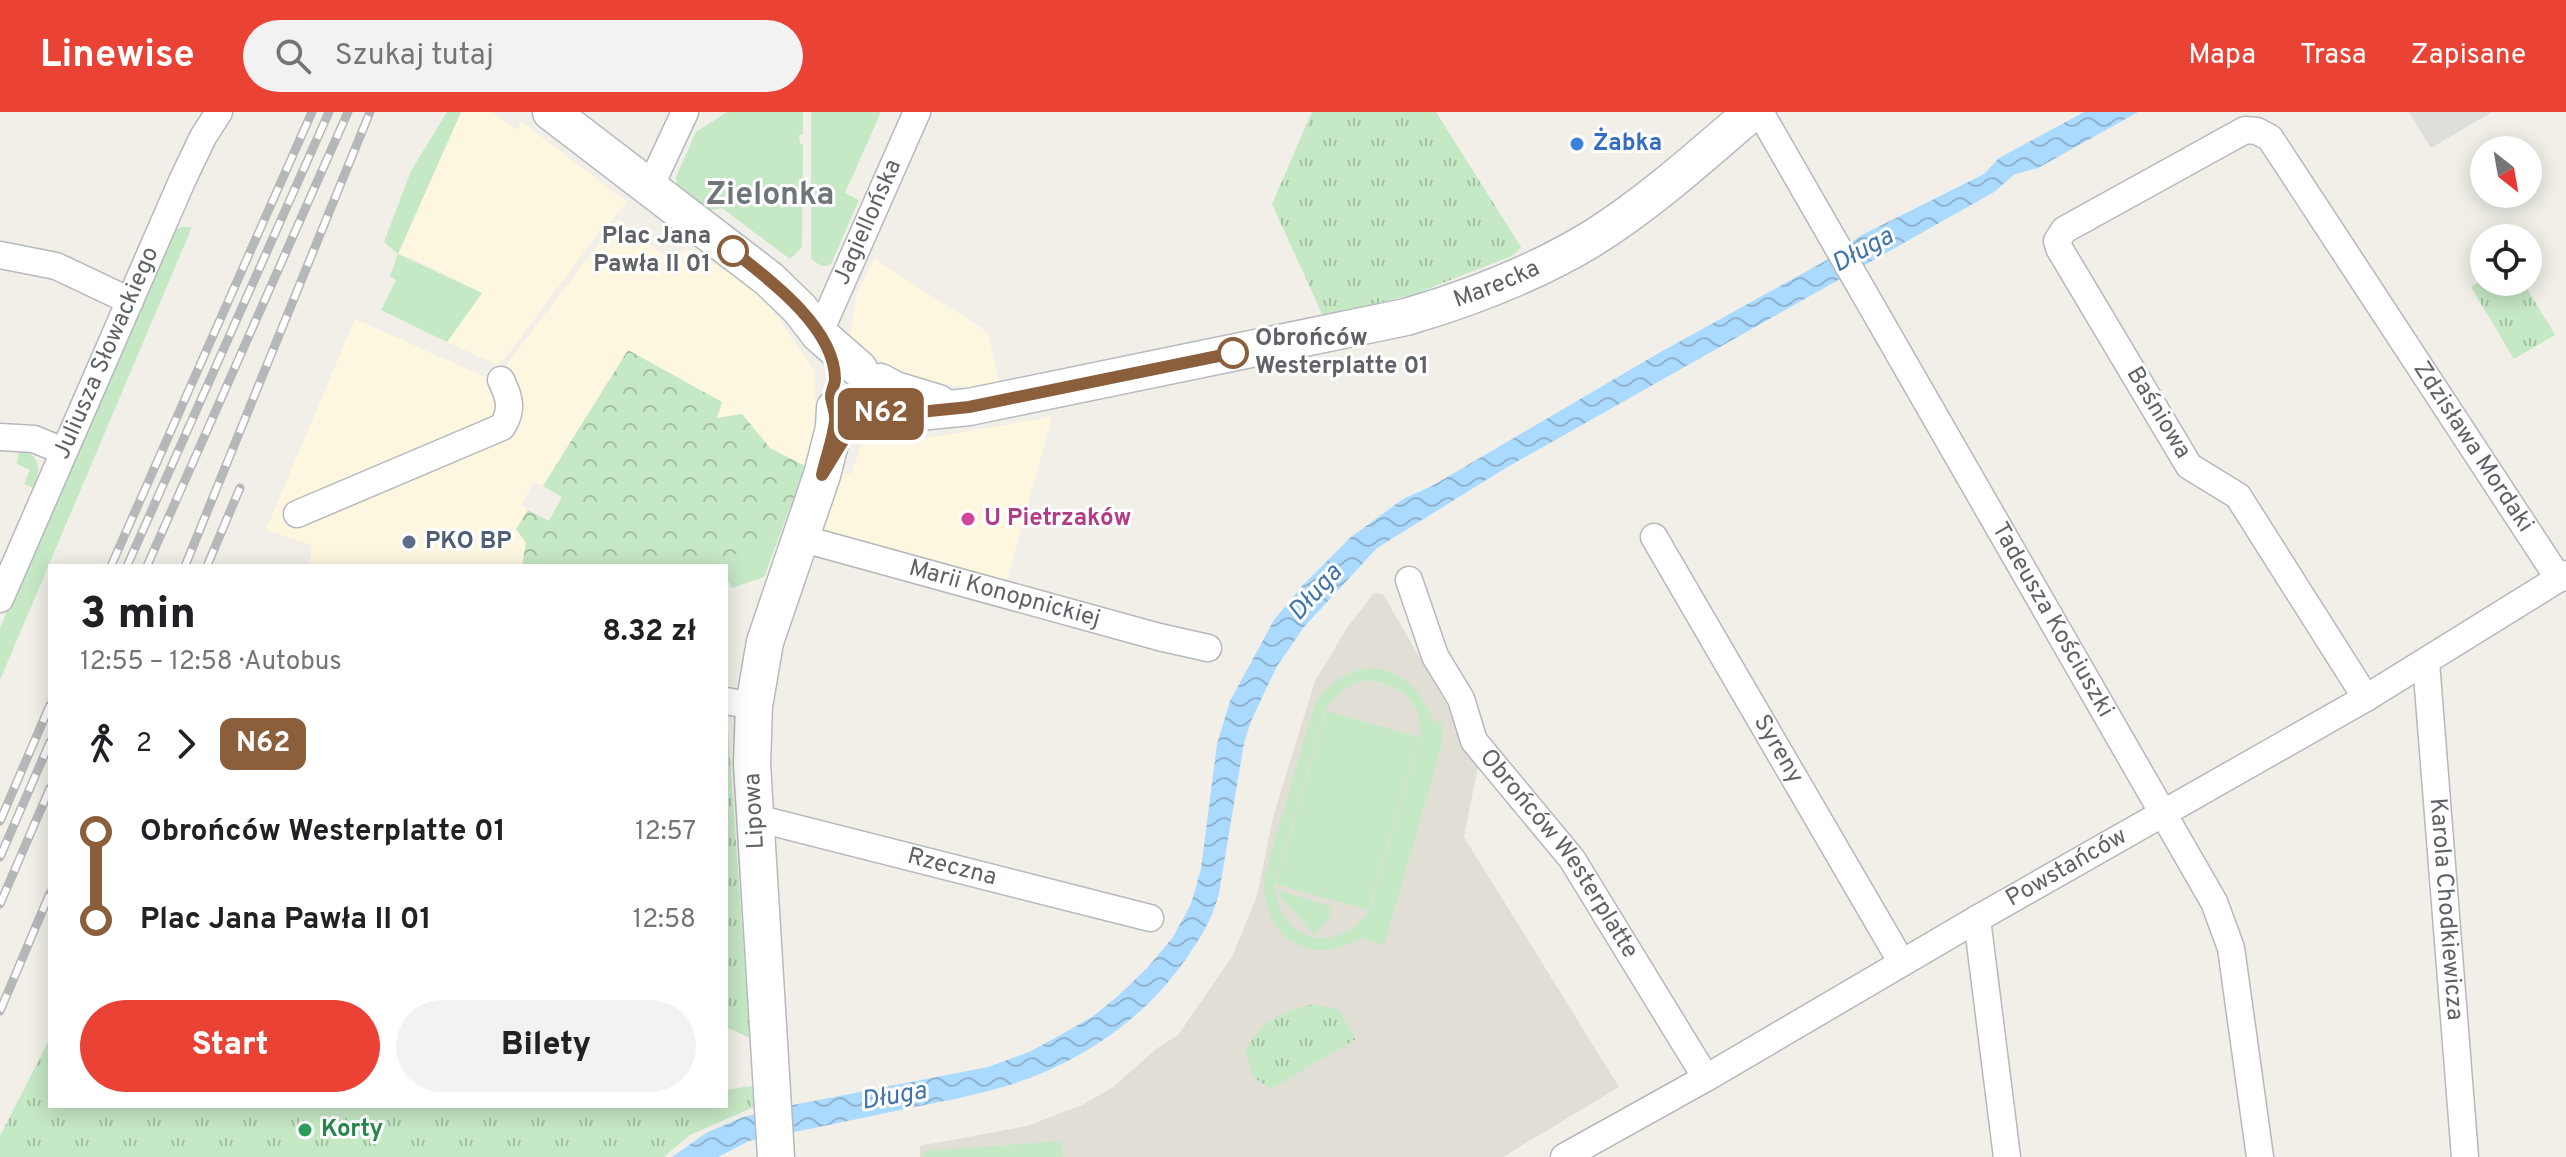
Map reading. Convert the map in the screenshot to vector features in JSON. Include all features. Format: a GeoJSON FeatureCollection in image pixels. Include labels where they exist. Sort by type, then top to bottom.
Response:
{"type":"FeatureCollection","features":[{"type":"Feature","properties":{"kind":"street","name":"Juliusza Słowackiego"},"geometry":{"type":"LineString","coordinates":[[0,599],[198,148],[219,112]]}},
{"type":"Feature","properties":{"kind":"street"},"geometry":{"type":"LineString","coordinates":[[551,112],[779,288],[819,334],[856,396]]}},
{"type":"Feature","properties":{"kind":"street"},"geometry":{"type":"LineString","coordinates":[[650,187],[685,112]]}},
{"type":"Feature","properties":{"kind":"street","name":"Jagiellońska"},"geometry":{"type":"LineString","coordinates":[[819,334],[917,112]]}},
{"type":"Feature","properties":{"kind":"street","name":"Marecka"},"geometry":{"type":"LineString","coordinates":[[856,396],[963,407],[1406,317],[1464,300],[1531,272],[1592,238],[1656,194],[1752,112]]}},
{"type":"Feature","properties":{"kind":"street","name":"Tadeusza Kościuszki"},"geometry":{"type":"LineString","coordinates":[[1760,112],[2214,902],[2231,948],[2260,1157]]}},
{"type":"Feature","properties":{"kind":"street","name":"Zdzisława Mordaki"},"geometry":{"type":"LineString","coordinates":[[2064,230],[2245,130],[2257,131],[2270,138],[2562,576]]}},
{"type":"Feature","properties":{"kind":"street","name":"Baśniowa"},"geometry":{"type":"LineString","coordinates":[[2064,230],[2057,241],[2059,248],[2189,466],[2238,496],[2366,698]]}},
{"type":"Feature","properties":{"kind":"street"},"geometry":{"type":"LineString","coordinates":[[0,255],[56,266],[130,301]]}},
{"type":"Feature","properties":{"kind":"street"},"geometry":{"type":"LineString","coordinates":[[297,514],[502,427],[510,407],[501,380]]}},
{"type":"Feature","properties":{"kind":"street","name":"Lipowa"},"geometry":{"type":"LineString","coordinates":[[776,1157],[752,764],[740,703],[765,642],[822,475],[846,434],[856,396]]}},
{"type":"Feature","properties":{"kind":"street"},"geometry":{"type":"LineString","coordinates":[[0,437],[34,439],[63,451]]}},
{"type":"Feature","properties":{"kind":"street","name":"Syreny"},"geometry":{"type":"LineString","coordinates":[[1654,537],[1902,963]]}},
{"type":"Feature","properties":{"kind":"street","name":"Marii Konopnickiej"},"geometry":{"type":"LineString","coordinates":[[800,538],[1208,648]]}},
{"type":"Feature","properties":{"kind":"street","name":"Powstańców"},"geometry":{"type":"LineString","coordinates":[[1564,1157],[2366,698],[2562,576]]}},
{"type":"Feature","properties":{"kind":"street","name":"Obrońców Westerplatte"},"geometry":{"type":"LineString","coordinates":[[1409,580],[1435,656],[1461,699],[1474,741],[1572,859],[1706,1078]]}},
{"type":"Feature","properties":{"kind":"street","name":"Karola Chodkiewicza"},"geometry":{"type":"LineString","coordinates":[[2426,662],[2465,1157]]}},
{"type":"Feature","properties":{"kind":"street","name":"Rzeczna"},"geometry":{"type":"LineString","coordinates":[[756,818],[1150,918]]}},
{"type":"Feature","properties":{"kind":"street"},"geometry":{"type":"LineString","coordinates":[[1977,919],[2007,1157]]}},
{"type":"Feature","properties":{"kind":"shaded area"},"geometry":{"type":"Polygon","coordinates":[[[461,112],[492,112],[516,130],[522,122],[627,202],[601,229],[498,365],[447,342],[482,293],[415,259],[398,254],[461,112]]]}},
{"type":"Feature","properties":{"kind":"shaded area"},"geometry":{"type":"Polygon","coordinates":[[[2409,112],[2492,112],[2431,148],[2409,112]]]}},
{"type":"Feature","properties":{"kind":"shaded area"},"geometry":{"type":"Polygon","coordinates":[[[618,219],[675,265],[685,248],[731,273],[755,291],[772,309],[815,372],[815,403],[820,417],[805,466],[770,448],[742,414],[716,418],[628,351],[543,486],[534,482],[521,505],[528,510],[516,529],[526,543],[522,564],[309,564],[312,545],[266,530],[355,319],[494,381],[618,219]]]}},
{"type":"Feature","properties":{"kind":"shaded area"},"geometry":{"type":"Polygon","coordinates":[[[874,259],[988,332],[999,382],[971,387],[933,383],[908,376],[852,347],[850,339],[856,296],[874,259]]]}},
{"type":"Feature","properties":{"kind":"shaded area"},"geometry":{"type":"Polygon","coordinates":[[[1052,417],[1005,588],[822,533],[843,473],[851,474],[866,433],[874,429],[901,437],[926,438],[1052,417]]]}},
{"type":"Feature","properties":{"kind":"shaded area"},"geometry":{"type":"Polygon","coordinates":[[[1374,593],[1383,594],[1479,761],[1464,837],[1619,1087],[1503,1157],[920,1157],[920,1146],[1027,1126],[1082,1105],[1112,1088],[1156,1049],[1178,1035],[1232,957],[1257,896],[1273,817],[1315,681],[1347,628],[1374,593]]]}},
{"type":"Feature","properties":{"kind":"green space"},"geometry":{"type":"Polygon","coordinates":[[[447,112],[461,112],[398,254],[384,242],[411,171],[447,112]]]}},
{"type":"Feature","properties":{"kind":"green space"},"geometry":{"type":"Polygon","coordinates":[[[727,112],[803,112],[803,134],[799,135],[800,144],[803,144],[802,247],[790,259],[722,208],[710,210],[677,186],[676,177],[696,132],[727,112]]]}},
{"type":"Feature","properties":{"kind":"green space"},"geometry":{"type":"Polygon","coordinates":[[[811,112],[881,112],[845,193],[859,200],[831,264],[825,266],[811,259],[811,201],[814,200],[815,191],[811,190],[811,112]]]}},
{"type":"Feature","properties":{"kind":"green space"},"geometry":{"type":"Polygon","coordinates":[[[1312,112],[1436,112],[1521,247],[1514,255],[1415,294],[1323,316],[1272,204],[1312,112]]]}},
{"type":"Feature","properties":{"kind":"green space"},"geometry":{"type":"Polygon","coordinates":[[[192,227],[0,680],[0,628],[175,230],[192,227]]]}},
{"type":"Feature","properties":{"kind":"green space"},"geometry":{"type":"Polygon","coordinates":[[[398,254],[482,293],[447,342],[381,310],[396,280],[390,276],[398,254]]]}},
{"type":"Feature","properties":{"kind":"green space"},"geometry":{"type":"Polygon","coordinates":[[[2476,296],[2531,296],[2555,335],[2514,359],[2476,296]]]}},
{"type":"Feature","properties":{"kind":"green space"},"geometry":{"type":"Polygon","coordinates":[[[628,350],[722,402],[717,418],[742,414],[770,448],[805,466],[779,537],[718,564],[522,564],[526,543],[516,529],[528,510],[549,521],[562,497],[543,486],[628,350]]]}},
{"type":"Feature","properties":{"kind":"green space"},"geometry":{"type":"Polygon","coordinates":[[[19,448],[31,455],[37,464],[38,475],[33,488],[24,484],[30,470],[17,464],[19,448]]]}},
{"type":"Feature","properties":{"kind":"green space"},"geometry":{"type":"Polygon","coordinates":[[[779,537],[764,577],[732,588],[728,581],[728,564],[716,562],[779,537]]]}},
{"type":"Feature","properties":{"kind":"green space"},"geometry":{"type":"Polygon","coordinates":[[[1379,669],[1409,683],[1423,700],[1433,721],[1443,722],[1441,748],[1384,945],[1362,938],[1343,947],[1324,950],[1308,948],[1280,932],[1271,918],[1264,879],[1314,706],[1330,686],[1358,670],[1379,669]],[[1367,680],[1348,687],[1325,710],[1275,883],[1278,903],[1285,918],[1296,930],[1310,936],[1325,938],[1341,935],[1356,926],[1369,911],[1420,737],[1414,705],[1399,690],[1367,680]]]}},
{"type":"Feature","properties":{"kind":"green space"},"geometry":{"type":"Polygon","coordinates":[[[1326,711],[1419,737],[1368,910],[1276,884],[1326,711]]]}},
{"type":"Feature","properties":{"kind":"green space"},"geometry":{"type":"Polygon","coordinates":[[[728,731],[750,1038],[728,1028],[728,731]]]}},
{"type":"Feature","properties":{"kind":"green space"},"geometry":{"type":"Polygon","coordinates":[[[1281,891],[1332,907],[1329,918],[1314,934],[1279,895],[1281,891]]]}},
{"type":"Feature","properties":{"kind":"green space"},"geometry":{"type":"Polygon","coordinates":[[[1314,1004],[1339,1010],[1356,1039],[1271,1089],[1252,1076],[1246,1050],[1266,1024],[1314,1004]]]}},
{"type":"Feature","properties":{"kind":"green space"},"geometry":{"type":"Polygon","coordinates":[[[48,1042],[48,1108],[728,1108],[728,1090],[752,1086],[754,1107],[690,1135],[664,1157],[0,1157],[0,1136],[48,1042]]]}},
{"type":"Feature","properties":{"kind":"green space"},"geometry":{"type":"Polygon","coordinates":[[[1062,1141],[1063,1157],[923,1157],[923,1151],[1062,1141]]]}},
{"type":"Feature","properties":{"kind":"water","name":"Długa"},"geometry":{"type":"Polygon","coordinates":[[[2084,112],[2138,112],[2038,168],[2015,174],[1994,192],[1504,469],[1377,548],[1304,627],[1277,666],[1251,721],[1244,743],[1219,893],[1204,930],[1166,984],[1105,1039],[1057,1066],[994,1090],[749,1141],[718,1157],[672,1157],[706,1133],[743,1117],[988,1067],[1029,1052],[1092,1017],[1148,967],[1173,937],[1191,904],[1201,869],[1217,744],[1230,701],[1274,620],[1301,587],[1351,537],[1403,499],[1432,486],[1657,354],[1827,260],[1860,236],[1984,174],[1999,158],[2084,112]]]}},
{"type":"Feature","properties":{"kind":"railway"},"geometry":{"type":"LineString","coordinates":[[112,564],[312,112]]}},
{"type":"Feature","properties":{"kind":"railway"},"geometry":{"type":"LineString","coordinates":[[128,564],[329,112]]}},
{"type":"Feature","properties":{"kind":"railway"},"geometry":{"type":"LineString","coordinates":[[148,564],[348,112]]}},
{"type":"Feature","properties":{"kind":"railway"},"geometry":{"type":"LineString","coordinates":[[186,564],[370,112]]}},
{"type":"Feature","properties":{"kind":"railway"},"geometry":{"type":"LineString","coordinates":[[208,564],[240,488]]}},
{"type":"Feature","properties":{"kind":"railway"},"geometry":{"type":"LineString","coordinates":[[0,821],[48,710]]}},
{"type":"Feature","properties":{"kind":"railway"},"geometry":{"type":"LineString","coordinates":[[0,857],[48,747]]}},
{"type":"Feature","properties":{"kind":"railway"},"geometry":{"type":"LineString","coordinates":[[0,904],[48,793]]}},
{"type":"Feature","properties":{"kind":"railway"},"geometry":{"type":"LineString","coordinates":[[0,1011],[48,898]]}},
{"type":"Feature","properties":{"kind":"bus line","name":"N62"},"geometry":{"type":"LineString","coordinates":[[733,251],[800,309],[819,334],[827,352],[835,381],[831,394],[836,418],[822,475],[858,420],[879,415],[969,407],[1233,353]]}},
{"type":"Feature","properties":{"kind":"place","name":"Żabka"},"geometry":{"type":"Point","coordinates":[1577,144]}},
{"type":"Feature","properties":{"kind":"place","name":"Plac Jana Pawła II 01"},"geometry":{"type":"Point","coordinates":[733,251]}},
{"type":"Feature","properties":{"kind":"place","name":"Obrońców Westerplatte 01"},"geometry":{"type":"Point","coordinates":[1233,353]}},
{"type":"Feature","properties":{"kind":"place","name":"U Pietrzaków"},"geometry":{"type":"Point","coordinates":[968,519]}},
{"type":"Feature","properties":{"kind":"place","name":"PKO BP"},"geometry":{"type":"Point","coordinates":[409,542]}},
{"type":"Feature","properties":{"kind":"place","name":"Korty"},"geometry":{"type":"Point","coordinates":[305,1130]}},
{"type":"Feature","properties":{"kind":"district","name":"Zielonka"},"geometry":{"type":"Point","coordinates":[770,196]}}]}
